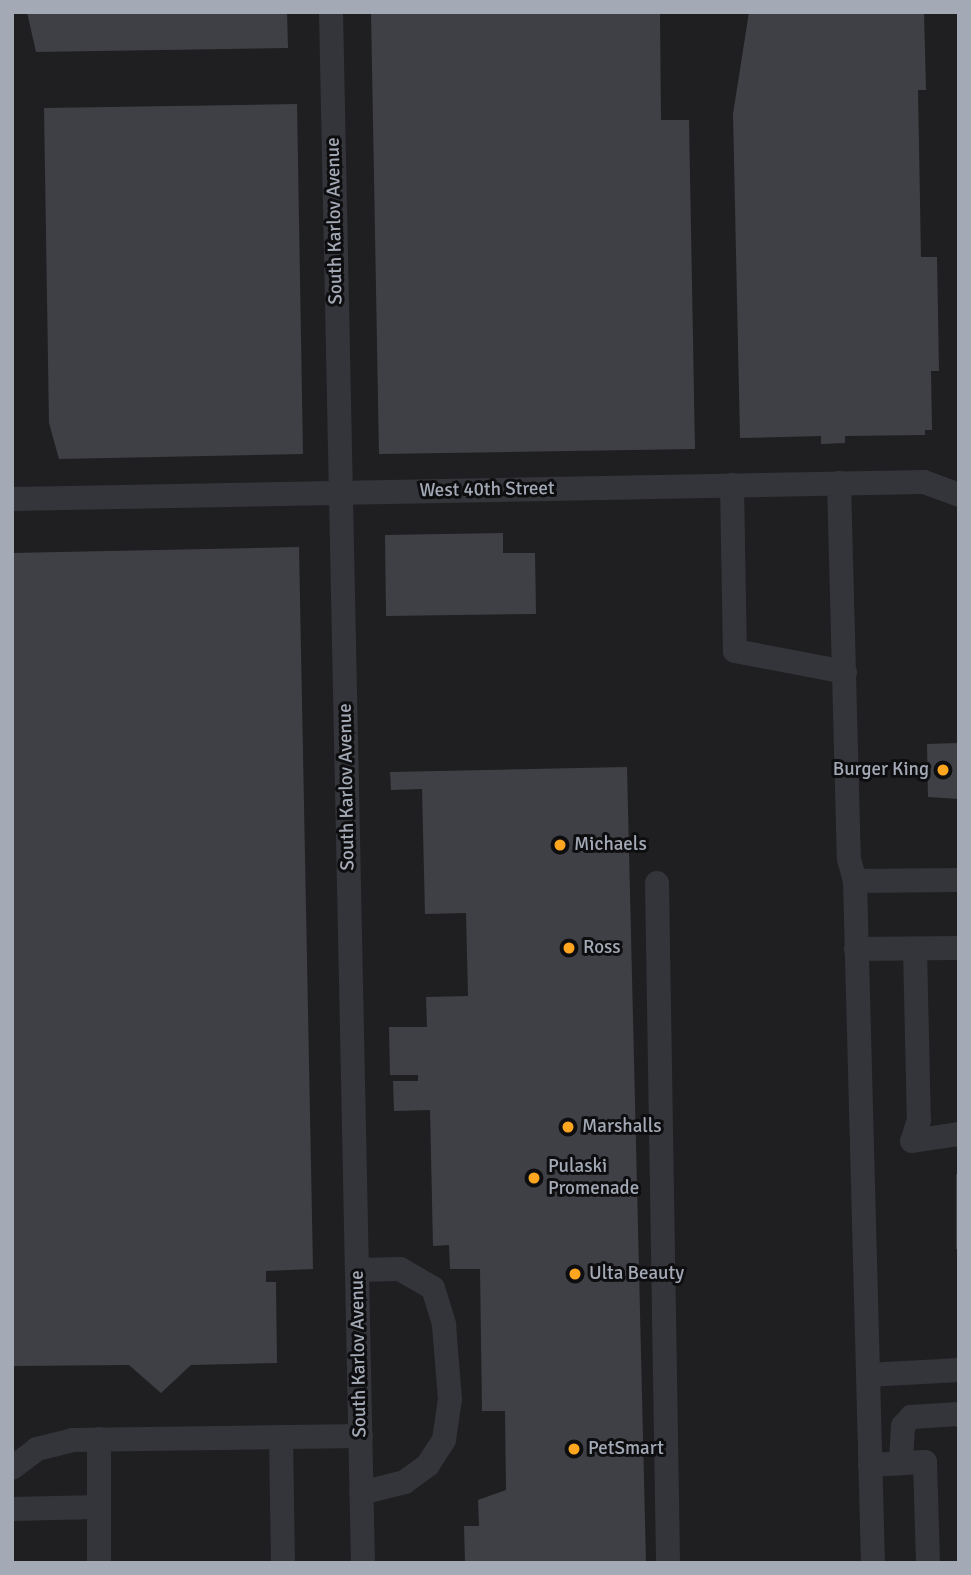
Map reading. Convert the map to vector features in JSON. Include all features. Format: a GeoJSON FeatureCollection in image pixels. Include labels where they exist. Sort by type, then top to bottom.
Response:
{"type":"FeatureCollection","features":[{"type":"Feature","properties":{"kind":"street","name":"South Karlov Avenue"},"geometry":{"type":"LineString","coordinates":[[331,12],[363,1563]]}},
{"type":"Feature","properties":{"kind":"street","name":"West 40th Street"},"geometry":{"type":"LineString","coordinates":[[12,499],[924,482],[959,495]]}},
{"type":"Feature","properties":{"kind":"street"},"geometry":{"type":"LineString","coordinates":[[839,483],[849,859],[855,881],[873,1563]]}},
{"type":"Feature","properties":{"kind":"street"},"geometry":{"type":"LineString","coordinates":[[732,485],[735,651],[845,672]]}},
{"type":"Feature","properties":{"kind":"street"},"geometry":{"type":"LineString","coordinates":[[855,881],[959,880]]}},
{"type":"Feature","properties":{"kind":"street"},"geometry":{"type":"LineString","coordinates":[[657,883],[668,1563]]}},
{"type":"Feature","properties":{"kind":"street"},"geometry":{"type":"LineString","coordinates":[[915,948],[919,1120],[912,1141],[959,1134]]}},
{"type":"Feature","properties":{"kind":"street"},"geometry":{"type":"LineString","coordinates":[[856,949],[959,948]]}},
{"type":"Feature","properties":{"kind":"street"},"geometry":{"type":"LineString","coordinates":[[357,1270],[400,1269],[433,1288],[444,1325],[450,1399],[444,1440],[428,1465],[405,1482],[361,1493]]}},
{"type":"Feature","properties":{"kind":"street"},"geometry":{"type":"LineString","coordinates":[[868,1375],[959,1370]]}},
{"type":"Feature","properties":{"kind":"street"},"geometry":{"type":"LineString","coordinates":[[901,1463],[903,1426],[911,1418],[959,1414]]}},
{"type":"Feature","properties":{"kind":"street"},"geometry":{"type":"LineString","coordinates":[[12,1468],[37,1449],[99,1439],[361,1436]]}},
{"type":"Feature","properties":{"kind":"street"},"geometry":{"type":"LineString","coordinates":[[281,1437],[283,1563]]}},
{"type":"Feature","properties":{"kind":"street"},"geometry":{"type":"LineString","coordinates":[[99,1439],[100,1563]]}},
{"type":"Feature","properties":{"kind":"street"},"geometry":{"type":"LineString","coordinates":[[870,1465],[925,1462],[928,1563]]}},
{"type":"Feature","properties":{"kind":"street"},"geometry":{"type":"LineString","coordinates":[[12,1509],[99,1507]]}},
{"type":"Feature","properties":{"kind":"shaded area"},"geometry":{"type":"Polygon","coordinates":[[[12,12],[959,12],[959,1563],[12,1563],[12,12]]]}},
{"type":"Feature","properties":{"kind":"building"},"geometry":{"type":"Polygon","coordinates":[[[27,12],[287,12],[288,48],[36,52],[27,12]]]}},
{"type":"Feature","properties":{"kind":"building"},"geometry":{"type":"Polygon","coordinates":[[[371,12],[660,12],[661,120],[689,120],[695,449],[379,454],[371,12]]]}},
{"type":"Feature","properties":{"kind":"building"},"geometry":{"type":"Polygon","coordinates":[[[749,12],[924,12],[926,90],[918,90],[921,257],[937,257],[939,371],[931,371],[932,430],[925,430],[925,435],[845,436],[845,443],[821,444],[821,436],[740,438],[733,114],[749,12]]]}},
{"type":"Feature","properties":{"kind":"building"},"geometry":{"type":"Polygon","coordinates":[[[297,104],[303,454],[59,459],[49,423],[44,108],[297,104]]]}},
{"type":"Feature","properties":{"kind":"building"},"geometry":{"type":"Polygon","coordinates":[[[503,533],[503,553],[535,553],[536,614],[386,616],[385,535],[503,533]]]}},
{"type":"Feature","properties":{"kind":"building"},"geometry":{"type":"Polygon","coordinates":[[[299,547],[313,1269],[266,1271],[266,1282],[276,1282],[277,1363],[191,1365],[161,1393],[129,1365],[12,1366],[12,553],[299,547]]]}},
{"type":"Feature","properties":{"kind":"building","name":"Burger King"},"geometry":{"type":"Polygon","coordinates":[[[959,743],[959,799],[928,797],[927,744],[959,743]]]}},
{"type":"Feature","properties":{"kind":"building","name":"Pulaski Promenade"},"geometry":{"type":"Polygon","coordinates":[[[627,767],[646,1563],[465,1563],[464,1526],[479,1526],[478,1500],[506,1490],[505,1411],[482,1411],[480,1269],[450,1269],[449,1245],[433,1246],[430,1110],[394,1111],[393,1081],[418,1081],[418,1075],[390,1075],[389,1027],[427,1027],[426,997],[468,996],[466,913],[425,914],[422,789],[391,790],[390,772],[627,767]]]}},
{"type":"Feature","properties":{"kind":"building"},"geometry":{"type":"Polygon","coordinates":[[[956,1174],[959,1174],[959,1249],[956,1249],[956,1174]]]}},
{"type":"Feature","properties":{"kind":"place","name":"Burger King"},"geometry":{"type":"Point","coordinates":[943,770]}},
{"type":"Feature","properties":{"kind":"place","name":"Michaels"},"geometry":{"type":"Point","coordinates":[560,845]}},
{"type":"Feature","properties":{"kind":"place","name":"Ross"},"geometry":{"type":"Point","coordinates":[569,948]}},
{"type":"Feature","properties":{"kind":"place","name":"Marshalls"},"geometry":{"type":"Point","coordinates":[568,1127]}},
{"type":"Feature","properties":{"kind":"place","name":"Pulaski Promenade"},"geometry":{"type":"Point","coordinates":[534,1178]}},
{"type":"Feature","properties":{"kind":"place","name":"Ulta Beauty"},"geometry":{"type":"Point","coordinates":[575,1274]}},
{"type":"Feature","properties":{"kind":"place","name":"PetSmart"},"geometry":{"type":"Point","coordinates":[574,1449]}}]}
